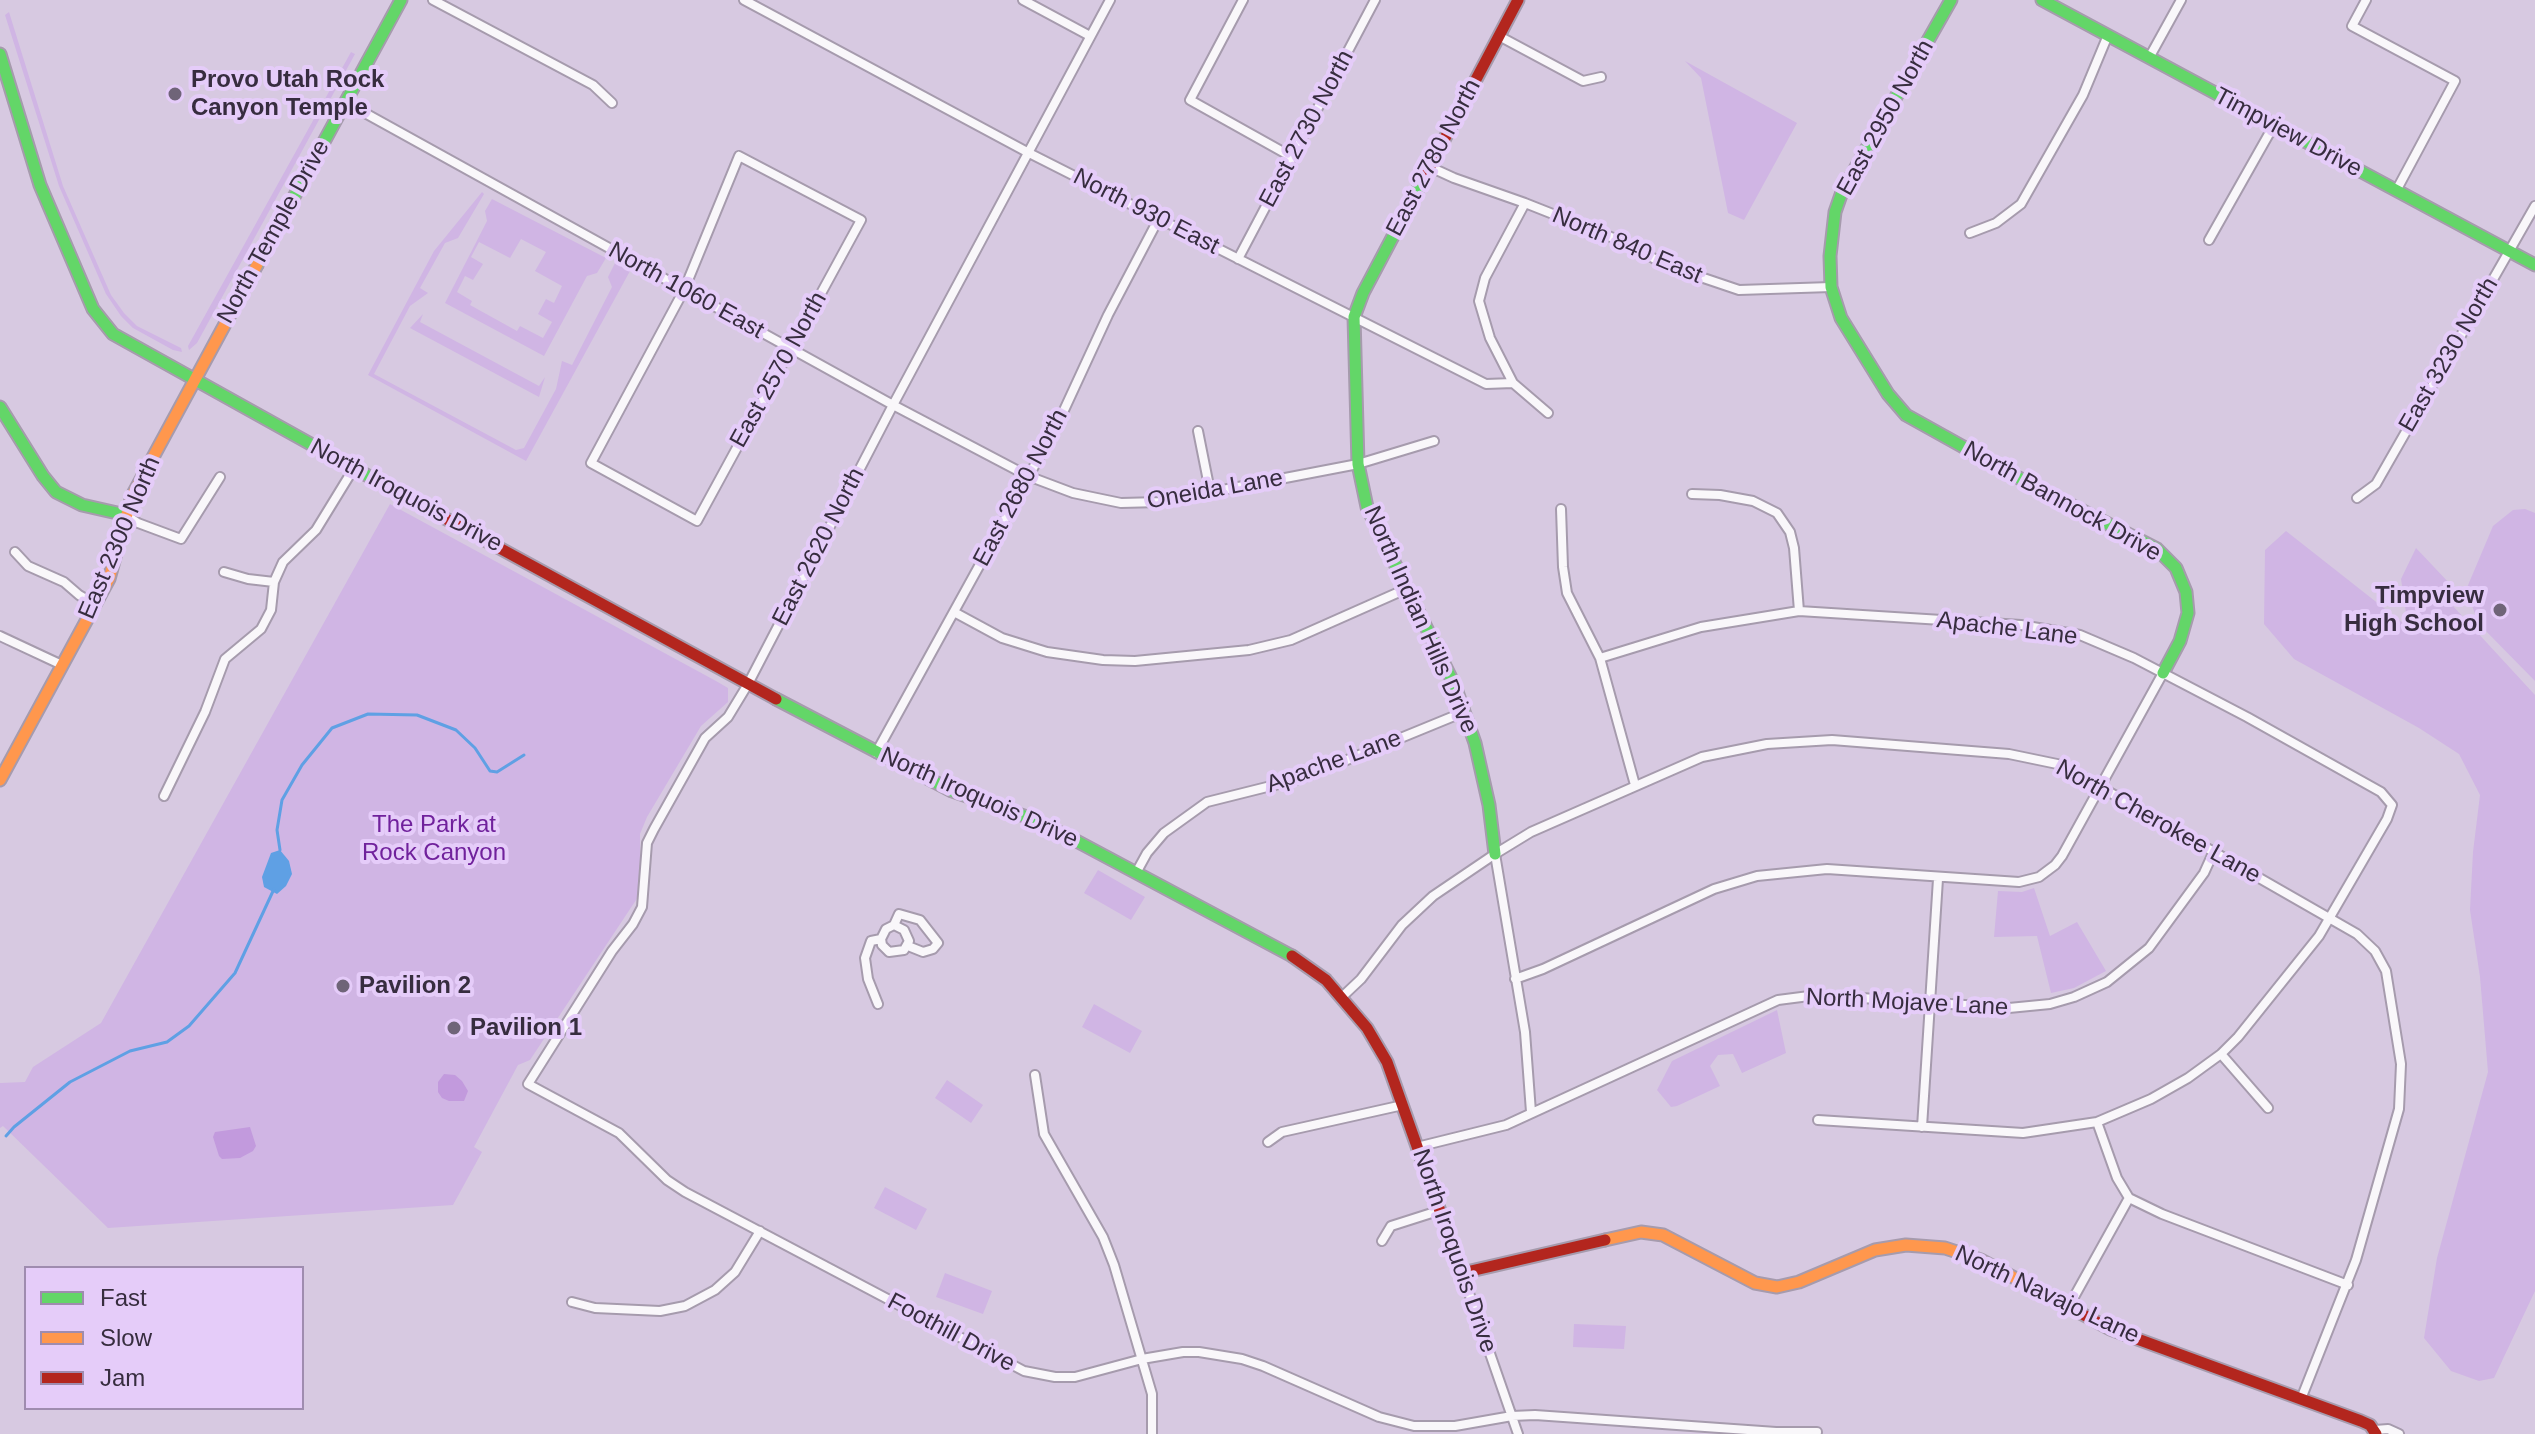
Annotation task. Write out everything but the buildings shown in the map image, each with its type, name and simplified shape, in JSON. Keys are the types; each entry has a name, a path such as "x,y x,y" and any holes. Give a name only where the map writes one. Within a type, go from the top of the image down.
{"street":[{"name":"North Temple Drive","path":"193,381 401,0"},
{"path":"433,0 593,85 612,103"},
{"name":"North 930 East","path":"744,0 1029,153 1486,384 1513,383"},
{"path":"1023,0 1090,36"},
{"name":"East 2620 North","path":"528,1084 612,951 633,924 642,907 647,843 654,829 705,738 728,717 748,684 1110,0"},
{"path":"1243,0 1190,100 1292,157"},
{"name":"East 2730 North","path":"1238,259 1375,0"},
{"name":"East 2780 North","path":"1354,317 1363,293 1518,0"},
{"name":"East 2950 North","path":"1831,287 1835,212 1842,192 1951,0"},
{"name":"Timpview Drive","path":"2042,0 2535,265"},
{"path":"2149,58 2181,0"},
{"path":"2366,0 2352,26 2455,81 2396,191"},
{"path":"1970,233 1996,223 2021,204 2083,95 2108,35"},
{"path":"1499,36 1583,81 1601,77"},
{"name":"North Iroquois Drive","path":"0,54 40,185 96,313 113,334 193,381 876,753 952,791 1055,830 1297,959 1326,980 1343,996 1367,1028 1387,1062 1518,1434"},
{"name":"North 1060 East","path":"345,102 893,405 1028,476"},
{"path":"2209,240 2274,125"},
{"name":"East 2570 North","path":"739,156 861,220 697,521 591,463 684,290 739,156"},
{"name":"North 840 East","path":"1430,167 1621,241 1668,266 1739,290 1831,287"},
{"path":"1525,203 1485,278 1479,301 1490,338 1513,383 1548,413"},
{"name":"East 3230 North","path":"2357,498 2376,484 2535,206"},
{"name":"East 2680 North","path":"876,753 1059,421 1108,315 1159,218"},
{"name":"North Bannock Drive","path":"1515,979 1543,969 1714,889 1757,876 1827,869 1938,879 2019,882 2039,877 2062,856 2180,641 2188,613 2186,592 2176,568 2157,549 1977,456 1906,415 1888,394 1841,318 1831,287"},
{"name":"North Indian Hills Drive","path":"1354,317 1358,464 1371,521 1455,686 1475,743 1489,805 1525,1032 1531,1112"},
{"name":"East 2300 North","path":"0,780 96,605 117,556 132,496 193,381"},
{"path":"0,407 56,492 82,505 126,515 138,523 181,539 220,477"},
{"path":"1198,431 1210,491"},
{"name":"Oneida Lane","path":"1028,476 1073,493 1121,503 1160,502 1358,464 1434,441"},
{"path":"164,796 205,712 225,659 261,629 271,610 274,582 283,562 316,530 354,468"},
{"path":"1692,494 1753,501 1777,513 1790,532 1794,548 1799,611"},
{"path":"1561,509 1560,537 1567,593 1600,658 1635,785"},
{"path":"15,552 28,566 64,582 96,605"},
{"path":"224,572 274,582"},
{"path":"954,612 1002,638 1047,652 1135,661 1249,650 1280,643 1323,628 1406,589"},
{"name":"Apache Lane","path":"1600,658 1701,627 1799,611 2021,625 2080,635 2163,673 2381,792 2392,805 2387,819 2330,917"},
{"path":"0,636 62,665"},
{"name":"Apache Lane","path":"1136,873 1147,853 1164,833 1207,802 1303,778 1464,712"},
{"name":"North Cherokee Lane","path":"1343,996 1361,979 1402,925 1433,896 1495,854 1531,832 1702,757 1780,742 1832,740 2037,759 2062,765 2330,917 2367,942 2386,971 2401,1064 2399,1109 2348,1285 2301,1399"},
{"name":"North Mojave Lane","path":"1417,1147 1506,1125 1778,1000 1817,995 1970,1007 2030,1007 2074,997 2107,982 2160,937 2204,873 2214,851"},
{"path":"1922,1127 1938,879"},
{"path":"899,914 920,920 938,943 933,949 923,952 908,946 898,952 889,952 882,945 881,939 886,929 894,925 899,914"},
{"path":"1818,1120 2023,1133 2097,1122 2151,1099 2221,1054 2319,936 2330,917"},
{"path":"894,925 904,930 908,936 908,946"},
{"path":"878,1004 868,979 865,958 871,941 881,939"},
{"path":"2221,1054 2268,1108"},
{"path":"1035,1075 1044,1134 1103,1237 1114,1265 1152,1394 1152,1434"},
{"name":"Foothill Drive","path":"528,1084 619,1133 667,1180 685,1192 1024,1371 1075,1377 1142,1359 1183,1352 1242,1359 1273,1369 1379,1417 1414,1426 1455,1426 1535,1415 1776,1432 1817,1432"},
{"path":"1268,1142 1282,1132 1403,1105"},
{"path":"2097,1122 2117,1178 2129,1198 2162,1214 2348,1285"},
{"path":"2069,1306 2129,1198"},
{"path":"1382,1241 1391,1226 1438,1211"},
{"path":"572,1302 595,1308 660,1311 685,1306 715,1290 735,1272 760,1231"},
{"name":"North Navajo Lane","path":"1462,1273 1641,1232 1676,1240 1755,1283 1777,1287 1799,1282 1875,1250 1906,1245 1945,1248 1981,1260 2110,1329 2361,1421 2375,1432 2388,1429 2399,1434"}],"green space":[{"path":"9,12 63,186 111,295 137,326 181,348 182,352 133,328 106,294 59,186 5,15"},
{"path":"351,52 355,54 197,343 189,350 188,346"},
{"path":"1685,61 1797,123 1744,220 1728,213 1701,78"},
{"path":"482,192 484,194 458,238 445,243 420,288 428,293 410,306 374,374 516,450 524,448 556,389 562,361 572,365 612,287 608,277 615,263 630,271 526,461 368,375 434,251"},
{"path":"492,199 606,258 597,273 587,276 544,356 445,303 487,221 485,211","holes":["521,239 546,252 535,271 562,286 554,303 546,299 538,314 552,322 543,338 520,326 517,331 470,305 472,301 457,292 465,276 473,280 483,264 471,257 479,242 510,258"]},
{"path":"423,314 420,322 539,386 545,377 539,397 410,328"},
{"name":"The Park at Rock Canyon","path":"390,504 728,688 728,702 701,726 647,817 640,834 640,889 636,900 530,1060 518,1065 474,1147 482,1152 453,1205 108,1228 3,1126 0,1128 0,1083 25,1082 33,1067 101,1023"},
{"name":"Timpview High School","path":"2525,509 2535,513 2535,681 2479,624 2466,590 2493,526 2513,510"},
{"path":"2286,531 2408,627 2401,579 2416,548 2451,585 2455,596 2452,605 2535,695 2535,1291 2494,1378 2479,1381 2451,1371 2424,1338 2437,1258 2488,1072 2480,977 2470,910 2480,795 2459,754 2419,728 2294,659 2264,624 2265,550"},
{"path":"1098,870 1145,897 1131,920 1084,893"},
{"path":"2034,888 2050,936 2077,922 2106,971 2074,988 2051,993 2037,936 1994,937 1998,891 2022,892"},
{"path":"1094,1004 1142,1031 1130,1053 1082,1027"},
{"path":"1777,1010 1786,1053 1742,1073 1733,1054 1718,1055 1710,1066 1720,1086 1677,1106 1671,1107 1657,1090 1672,1061"},
{"path":"947,1080 983,1105 971,1123 935,1098"},
{"path":"885,1187 927,1209 916,1230 874,1208"},
{"path":"945,1273 992,1291 983,1314 936,1297"},
{"path":"1574,1324 1626,1326 1624,1349 1573,1347"}],"shaded area":[{"path":"444,1074 455,1075 462,1081 468,1091 464,1101 442,1098 438,1092 438,1082"},
{"path":"250,1127 256,1146 253,1151 240,1158 222,1159 213,1137 215,1132"}],"water":[{"path":"280,850 289,861 292,874 277,894 264,887 262,877 271,853"}],"waterway":[{"path":"280,850 277,830 282,800 302,765 332,728 368,714 417,715 456,730 475,748 490,771 497,772 524,755"},
{"path":"6,1136 70,1082 130,1051 167,1042 189,1026 235,973 274,889"}],"traffic: fast":[{"path":"257,265 401,0"},
{"path":"1951,0 1842,192 1835,212 1830,256 1831,287 1841,318 1888,394 1906,415 2028,483 2157,549 2176,568 2186,592 2188,613 2180,641 2163,673"},
{"path":"2042,0 2535,265"},
{"path":"0,54 40,185 93,309 113,334 395,491"},
{"path":"1426,174 1363,293 1354,317 1358,464 1367,507 1455,686 1475,743 1489,805 1495,854"},
{"path":"0,407 56,492 82,505 126,515"},
{"path":"776,699 952,791 1027,817 1069,837 1292,956"}],"traffic: slow":[{"path":"0,780 109,579 132,496 257,265"},
{"path":"1605,1240 1641,1232 1663,1235 1755,1283 1777,1287 1799,1282 1875,1250 1906,1245 1945,1248 1981,1260 2041,1292"}],"traffic: jam":[{"path":"1426,174 1518,0"},
{"path":"395,491 776,699"},
{"path":"1292,956 1326,980 1367,1028 1387,1062 1462,1273 1605,1240"},
{"path":"2041,1292 2110,1329 2361,1421 2370,1425 2376,1434"}],"place":[{"name":"Provo Utah Rock Canyon Temple","path":"175,94"},
{"name":"Timpview High School","path":"2500,610"},
{"name":"Pavilion 2","path":"343,986"},
{"name":"Pavilion 1","path":"454,1028"}]}
